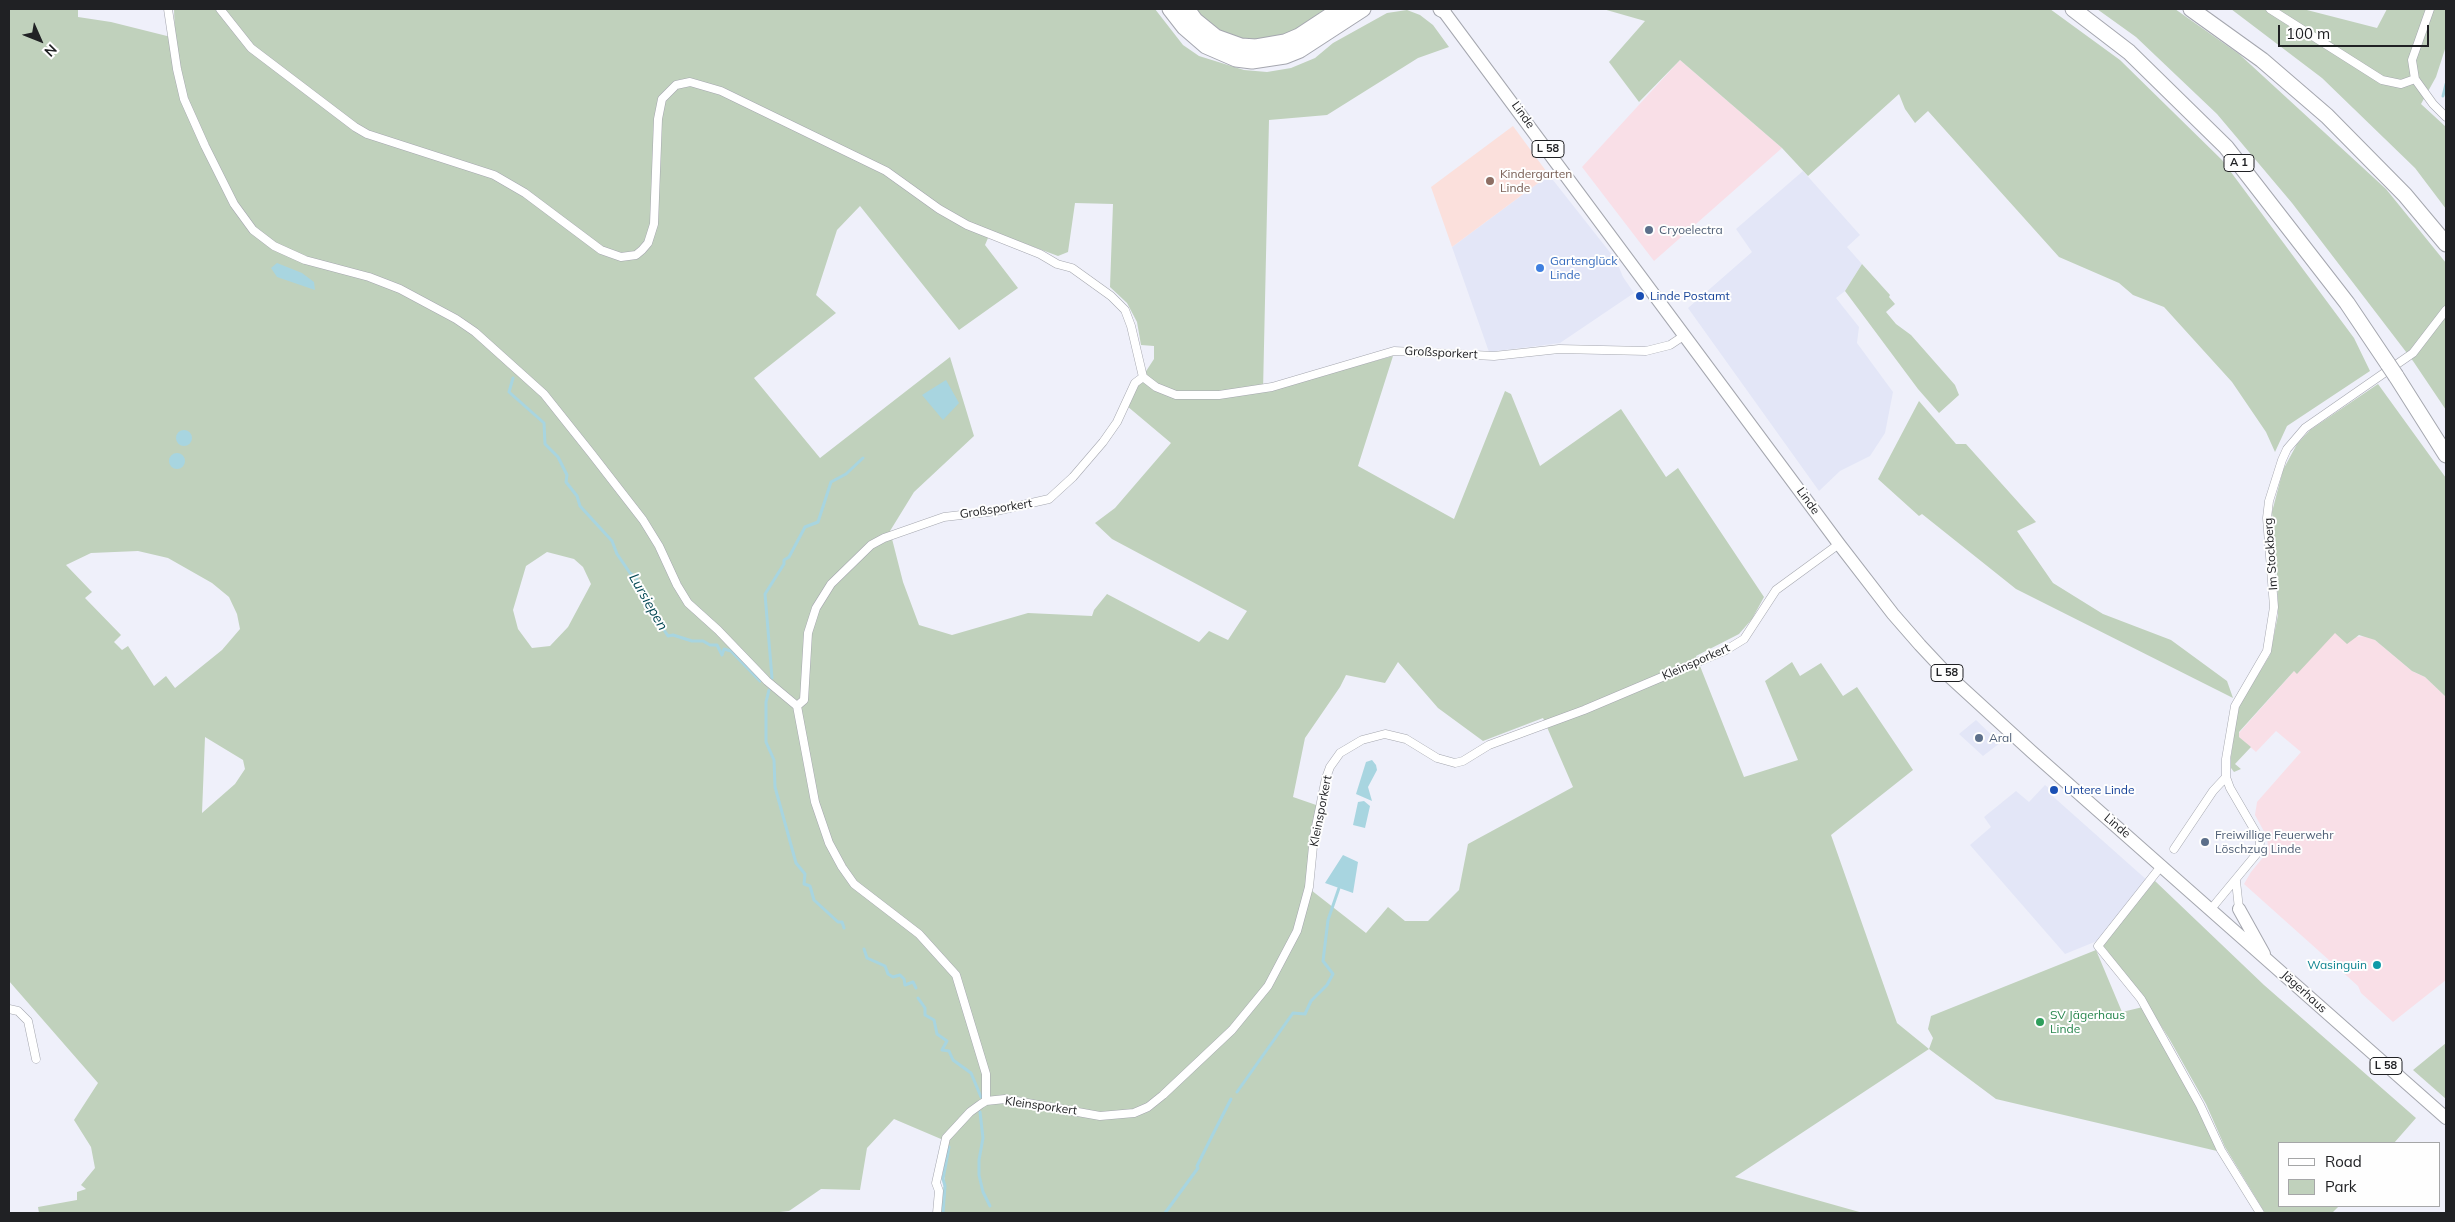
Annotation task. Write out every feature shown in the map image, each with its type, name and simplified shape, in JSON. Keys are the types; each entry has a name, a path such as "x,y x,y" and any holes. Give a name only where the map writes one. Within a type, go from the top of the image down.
{"highway":[{"path":"1170,9 1184,27 1206,46 1236,59 1252,61 1285,56 1300,50 1363,9"},
{"path":"1187,9 1195,20 1216,37 1241,46 1256,48 1285,42 1300,36 1340,9"},
{"name":"A 1","path":"2073,9 2129,52 2226,147 2341,296 2392,370 2446,455"},
{"path":"2191,9 2262,60 2327,116 2400,189 2446,244"}],"main road":[{"name":"Linde","path":"1442,9 1893,614 1950,676 2081,796 2162,865"},
{"name":"Jägerhaus","path":"2162,865 2446,1118"},
{"path":"2239,909 2257,938 2266,959"}],"street":[{"path":"168,9 177,70 184,100 234,204 253,230 274,246 305,260 369,277 400,289 456,319 474,332 544,394 643,520 659,546 677,585 688,603 718,630 767,682 797,706 815,802 829,842 842,867 854,884 919,934 956,974 986,1074 986,1101 970,1112 946,1138 936,1182 939,1191 937,1213"},
{"path":"220,9 251,48 355,127 367,134 494,175 525,193 587,241 612,255 621,257 636,255 648,243 656,214 659,110 668,92 676,86 690,82 721,91 879,168 938,209 967,225 1057,264 1072,268 1111,296 1125,310 1131,326 1143,377"},
{"path":"2270,9 2382,80 2401,84 2415,79"},
{"path":"2430,9 2412,60 2415,79 2433,104 2446,117"},
{"name":"Im Stockberg","path":"2211,909 2259,851 2260,842 2230,788 2226,776 2226,760 2235,706 2267,651 2274,607 2267,518 2274,482 2287,449 2305,428 2413,353 2446,310"},
{"name":"Großsporkert","path":"797,706 804,700 810,622 824,594 871,545 944,517 968,513 984,513 1049,499 1074,477 1104,442 1117,422 1135,383 1143,377 1156,387 1176,395 1219,395 1272,387 1394,351 1494,356 1559,349 1646,351 1670,345 1686,335"},
{"name":"Kleinsporkert","path":"986,1101 1005,1100 1100,1116 1134,1113 1148,1107 1212,1051 1268,986 1297,931 1309,887 1314,836 1326,778 1330,767 1340,753 1350,746 1374,736 1395,735 1406,739 1437,758 1455,763 1463,760 1489,745 1584,710 1726,650 1744,638 1754,626 1766,603 1776,590 1839,544"},
{"path":"2174,850 2213,791 2226,776"},
{"path":"2162,865 2098,946 2141,999 2200,1105 2221,1150 2260,1213"},
{"path":"2236,881 2239,909"},
{"path":"9,1009 18,1011 28,1021 36,1059"}],"shaded area":[{"path":"1680,60 1782,148 1654,261 1582,167"},
{"name":"Kindergarten Linde","path":"1513,126 1549,175 1452,247 1431,187"},
{"path":"1803,171 1860,235 1847,247 1862,264 1845,291 1836,298 1859,327 1857,343 1893,392 1885,433 1870,456 1840,471 1819,491 1688,308 1752,252 1736,229"},
{"name":"Gartenglück Linde","path":"1549,175 1616,260 1623,277 1634,293 1560,343 1489,352 1452,247"},
{"path":"2335,632 2354,637 2366,636 2375,640 2412,671 2425,677 2446,697 2446,980 2393,1022 2361,993 2358,986 2244,884 2268,848 2267,837 2255,815 2257,802 2301,752 2276,731 2256,752 2239,737 2239,733 2294,671 2297,673"},
{"name":"Aral","path":"1976,720 2000,743 1983,756 1959,734"},
{"path":"2045,785 2051,790 2048,792 2148,881 2097,941 2065,954 1970,845 1991,827 1984,817 2016,791 2029,802"}],"green space":[{"path":"9,9 78,9 78,17 111,22 175,38 174,9 1155,9 1183,45 1199,56 1244,70 1267,72 1291,68 1315,58 1333,43 1387,13 1407,10 1420,15 1433,25 1449,47 1418,58 1327,115 1269,120 1263,391 1393,356 1358,466 1454,519 1505,391 1511,394 1540,466 1621,409 1666,477 1678,468 1764,597 1752,619 1739,634 1696,656 1744,777 1798,760 1765,681 1792,662 1800,676 1821,663 1843,696 1857,687 1913,770 1831,835 1897,1023 1929,1049 1735,1177 1863,1213 941,1213 948,1142 894,1119 867,1148 860,1190 821,1189 789,1211 771,1213 39,1213 38,1207 77,1200 77,1192 86,1189 81,1185 95,1168 91,1147 74,1120 98,1083 9,981","holes":["1075,203 1113,204 1110,287 1127,303 1137,322 1141,345 1154,346 1154,359 1133,391 1127,406 1171,443 1115,508 1095,523 1112,539 1247,611 1228,640 1209,631 1199,642 1107,594 1094,610 1092,616 1028,613 952,635 919,625 903,582 890,531 914,492 974,436 950,357 820,458 754,378 836,313 816,295 837,230 860,206 959,330 1018,288 985,245 991,231 1058,256 1068,252","138,551 168,558 212,583 229,597 237,614 240,629 222,650 175,688 166,676 154,686 128,646 122,650 114,642 121,635 85,598 92,592 66,565 91,553","547,552 574,559 583,567 591,584 568,627 550,646 532,648 518,629 513,610 526,566","1398,662 1438,708 1483,741 1543,718 1573,787 1468,844 1459,890 1428,921 1405,921 1388,907 1366,933 1311,890 1315,836 1322,807 1293,797 1305,738 1340,687 1346,675 1385,683","205,737 243,760 245,769 235,784 202,813"]},
{"path":"1193,9 1331,9 1280,38 1247,42 1222,35"},
{"path":"1603,9 2050,9 2120,60 2222,160 2354,338 2370,371 2287,426 2275,452 2266,432 2232,382 2164,307 2133,295 2119,283 2059,257 1928,111 1915,123 1905,109 1899,94 1808,176 1782,148 1680,60 1639,102 1609,62 1645,21"},
{"path":"2097,9 2175,9 2239,54 2386,189 2446,263 2446,410 2413,361 2292,203 2217,114 2136,37"},
{"path":"2231,9 2303,9 2377,28 2387,9 2446,9 2446,46 2436,77 2421,104 2446,127 2446,209 2415,168 2322,78"},
{"path":"1862,264 1890,295 1889,297 1895,304 1886,312 1896,324 1911,335 1955,385 1959,395 1939,413 1918,389 1845,291"},
{"path":"2378,384 2446,478 2446,697 2425,677 2412,671 2375,640 2359,635 2347,644 2335,633 2297,674 2294,671 2239,732 2239,737 2251,747 2235,764 2241,769 2234,772 2231,768 2231,756 2237,714 2240,704 2270,655 2278,615 2272,512 2283,470 2297,444 2310,430"},
{"path":"1919,401 1956,444 1966,444 2036,522 2017,531 2053,583 2103,614 2171,640 2227,681 2233,698 2016,589 1922,514 1919,516 1878,479"},
{"path":"2155,881 2264,985 2416,1118 2395,1142 2278,1142 2278,1207 2338,1207 2332,1213 2265,1213 2225,1147 2206,1104 2170,1040 2142,996 2102,944"},
{"name":"SV Jägerhaus Linde","path":"2096,950 2122,1012 2143,1007 2197,1106 2217,1151 1996,1099 1929,1049 1933,1038 1928,1029 1931,1016"},
{"path":"2446,1043 2446,1099 2413,1070"}],"water":[{"path":"277,263 302,273 314,282 315,290 277,277 271,268"},
{"path":"946,380 959,403 943,420 922,395"},
{"path":"181,430 187,430 192,435 190,444 181,446 176,441 176,435"},
{"path":"177,453 183,455 185,461 183,467 177,469 171,467 169,461 171,455"},
{"path":"1372,760 1377,770 1368,787 1372,801 1356,794 1366,762"},
{"path":"1364,801 1370,806 1365,828 1353,825 1358,802"},
{"path":"1343,855 1358,862 1353,893 1325,883"}],"waterway":[{"path":"2443,96 2446,84"},
{"name":"Lursiepen","path":"513,378 509,392 544,423 545,444 558,457 567,475 566,482 577,496 580,506 612,541 617,554 630,573 637,578 636,584 668,636 673,635 692,641 703,641 710,645 717,645 722,655 724,649 731,651 760,681"},
{"path":"772,678 765,594 784,564 784,560 789,557 805,527 818,522 831,482 846,474 863,458"},
{"name":"Lursiepen","path":"769,690 766,702 766,742 774,760 775,787 796,863 805,874 804,884 810,886 814,900 838,922 842,922 844,928"},
{"path":"1237,1092 1293,1013 1305,1014 1311,1001 1327,985 1333,974 1323,961 1328,920 1339,888"},
{"name":"Lursiepen","path":"864,949 867,958 885,966 888,974 893,977 900,975 904,979 905,985 913,982 916,988"},
{"name":"Lursiepen","path":"918,998 925,1008 925,1015 934,1020 937,1034 947,1041 942,1050 949,1051 953,1060 971,1073 981,1097"},
{"path":"1165,1213 1198,1168 1197,1166 1231,1099"},
{"name":"Lursiepen","path":"980,1112 983,1138 979,1160 979,1175 983,1192 990,1206"},
{"path":"943,1213 945,1186 943,1179 949,1147"}],"place":[{"name":"Kindergarten Linde","path":"1490,181"},
{"name":"Cryoelectra","path":"1649,230"},
{"name":"Gartenglück Linde","path":"1540,268"},
{"name":"Linde Postamt","path":"1640,296"},
{"name":"Aral","path":"1979,738"},
{"name":"Untere Linde","path":"2054,790"},
{"name":"Freiwillige Feuerwehr Löschzug Linde","path":"2205,842"},
{"name":"Wasinguin","path":"2377,965"},
{"name":"SV Jägerhaus Linde","path":"2040,1022"}]}
